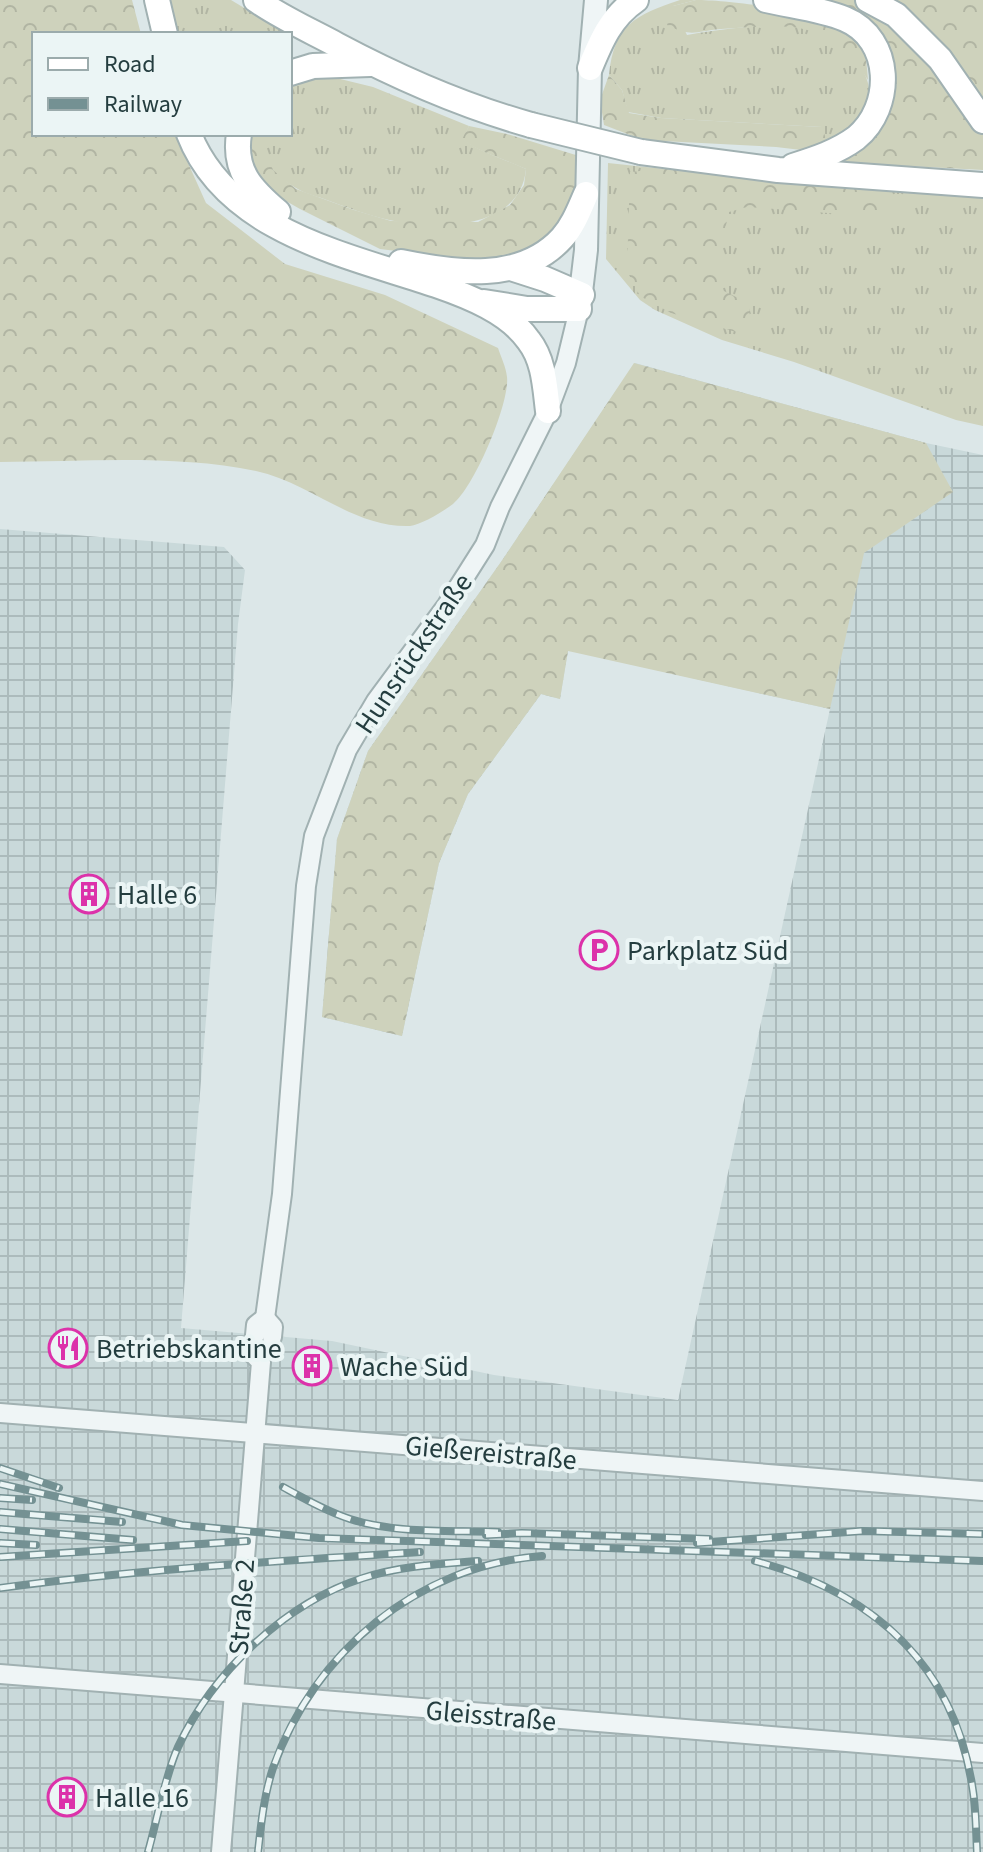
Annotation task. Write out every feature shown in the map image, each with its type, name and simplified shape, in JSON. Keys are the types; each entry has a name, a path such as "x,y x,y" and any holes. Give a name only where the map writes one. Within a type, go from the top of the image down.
{"main road":[{"path":"157,0 165,32"},
{"path":"256,0 277,15 370,64 487,113 531,125 641,152 778,170 983,185"},
{"path":"590,68 603,36 621,10 636,0"},
{"path":"766,0 847,19 874,42 884,72 881,105 857,137 823,157 778,170"},
{"path":"868,0 896,15 940,59 983,121"},
{"path":"292,72 313,66 370,64"},
{"path":"190,136 195,149 230,194 271,223 310,243 481,302 527,309 580,302"},
{"path":"239,136 236,152 248,184 277,211 314,231 403,263 478,272 511,268 545,254 562,238 572,225 586,194"},
{"path":"511,268 545,279 580,302"},
{"path":"481,302 524,334 531,343 542,371 548,411"}],"street":[{"name":"Hunsrückstraße","path":"263,1349 273,1327 265,1318 282,1194 306,886 314,836 347,750 376,701 447,605 485,545 500,507 548,411 566,363 580,302 586,250 590,68 596,0"},
{"name":"Straße 2","path":"221,1852 263,1349"},
{"name":"Gießereistraße","path":"0,1413 983,1491"},
{"name":"Gleisstraße","path":"0,1674 983,1753"}],"shaded area":[{"path":"635,363 926,443 983,455 983,1852 0,1852 0,529 224,547 245,570 238,624 181,1328 332,1341 494,1375 678,1400 830,709 568,650 560,699 541,694 468,794 439,863 402,1036 322,1017 337,839 368,751"}],"green space":[{"path":"0,0 132,0 140,32 32,32 32,136 176,136 206,203 285,264 385,295 498,348 507,377 497,424 471,481 453,504 410,526 369,520 275,477 225,466 128,460 0,462"},
{"path":"166,0 231,0 285,32 173,32"},
{"path":"680,0 696,0 673,6 687,35 745,27 790,26 817,31 831,38 844,47 864,72 870,100 865,114 850,130 818,152 822,127 661,118 628,112 622,90 609,75 616,44 622,33 639,17"},
{"path":"696,0 782,9 846,29 858,38 863,47 868,80 838,45 805,29 766,26 689,33 667,25 673,6"},
{"path":"811,0 983,0 983,170 832,162 873,138 891,98 890,64"},
{"path":"609,75 622,90 629,113 661,118 822,127 827,142 818,152 643,140 604,125 600,100"},
{"path":"328,76 373,87 469,126 463,139 526,169 520,189 509,205 492,215 473,222 429,225 381,218 296,188 274,171 262,146 253,136 292,136 292,83"},
{"path":"469,126 579,156 579,192 562,220 530,248 507,259 469,260 380,249 265,189 246,156 250,136 253,136 262,141 273,170 296,189 391,221 478,222 510,205 524,185 526,169 462,139"},
{"path":"608,163 866,189 909,187 983,197 983,426 956,420 794,362 722,340 655,310 640,300 606,259"},
{"path":"670,168 866,189 893,201 881,217 747,207 729,212 724,234 720,289 750,304 749,323 736,332 671,313 640,296 627,271 630,172"},
{"path":"634,363 926,443 953,492 864,553 830,709 568,651 560,699 541,694 468,794 439,863 402,1036 322,1017 337,839 368,751 503,559"}],"railway":[{"path":"0,1468 59,1488"},
{"path":"0,1484 182,1525 319,1538 983,1561"},
{"path":"283,1487 332,1512 368,1524 424,1530 498,1532"},
{"path":"0,1498 32,1500"},
{"path":"0,1512 122,1522"},
{"path":"0,1529 133,1540"},
{"path":"697,1543 862,1531 983,1534"},
{"path":"486,1535 522,1533 709,1539"},
{"path":"0,1557 247,1541"},
{"path":"0,1543 36,1545"},
{"path":"0,1588 262,1562 420,1552"},
{"path":"258,1852 265,1799 273,1768 291,1726 315,1687 343,1652 376,1622 413,1596 453,1577 497,1563 542,1556"},
{"path":"148,1852 178,1747 211,1692 254,1644 306,1604 363,1578 405,1568 478,1561"},
{"path":"755,1561 798,1575 837,1593 872,1615 902,1641 927,1671 948,1706 963,1746 974,1799 977,1852"}],"place":[{"name":"Halle 6","path":"89,894"},
{"name":"Parkplatz Süd","path":"599,950"},
{"name":"Betriebskantine","path":"68,1348"},
{"name":"Wache Süd","path":"312,1366"},
{"name":"Halle 16","path":"67,1797"}]}
